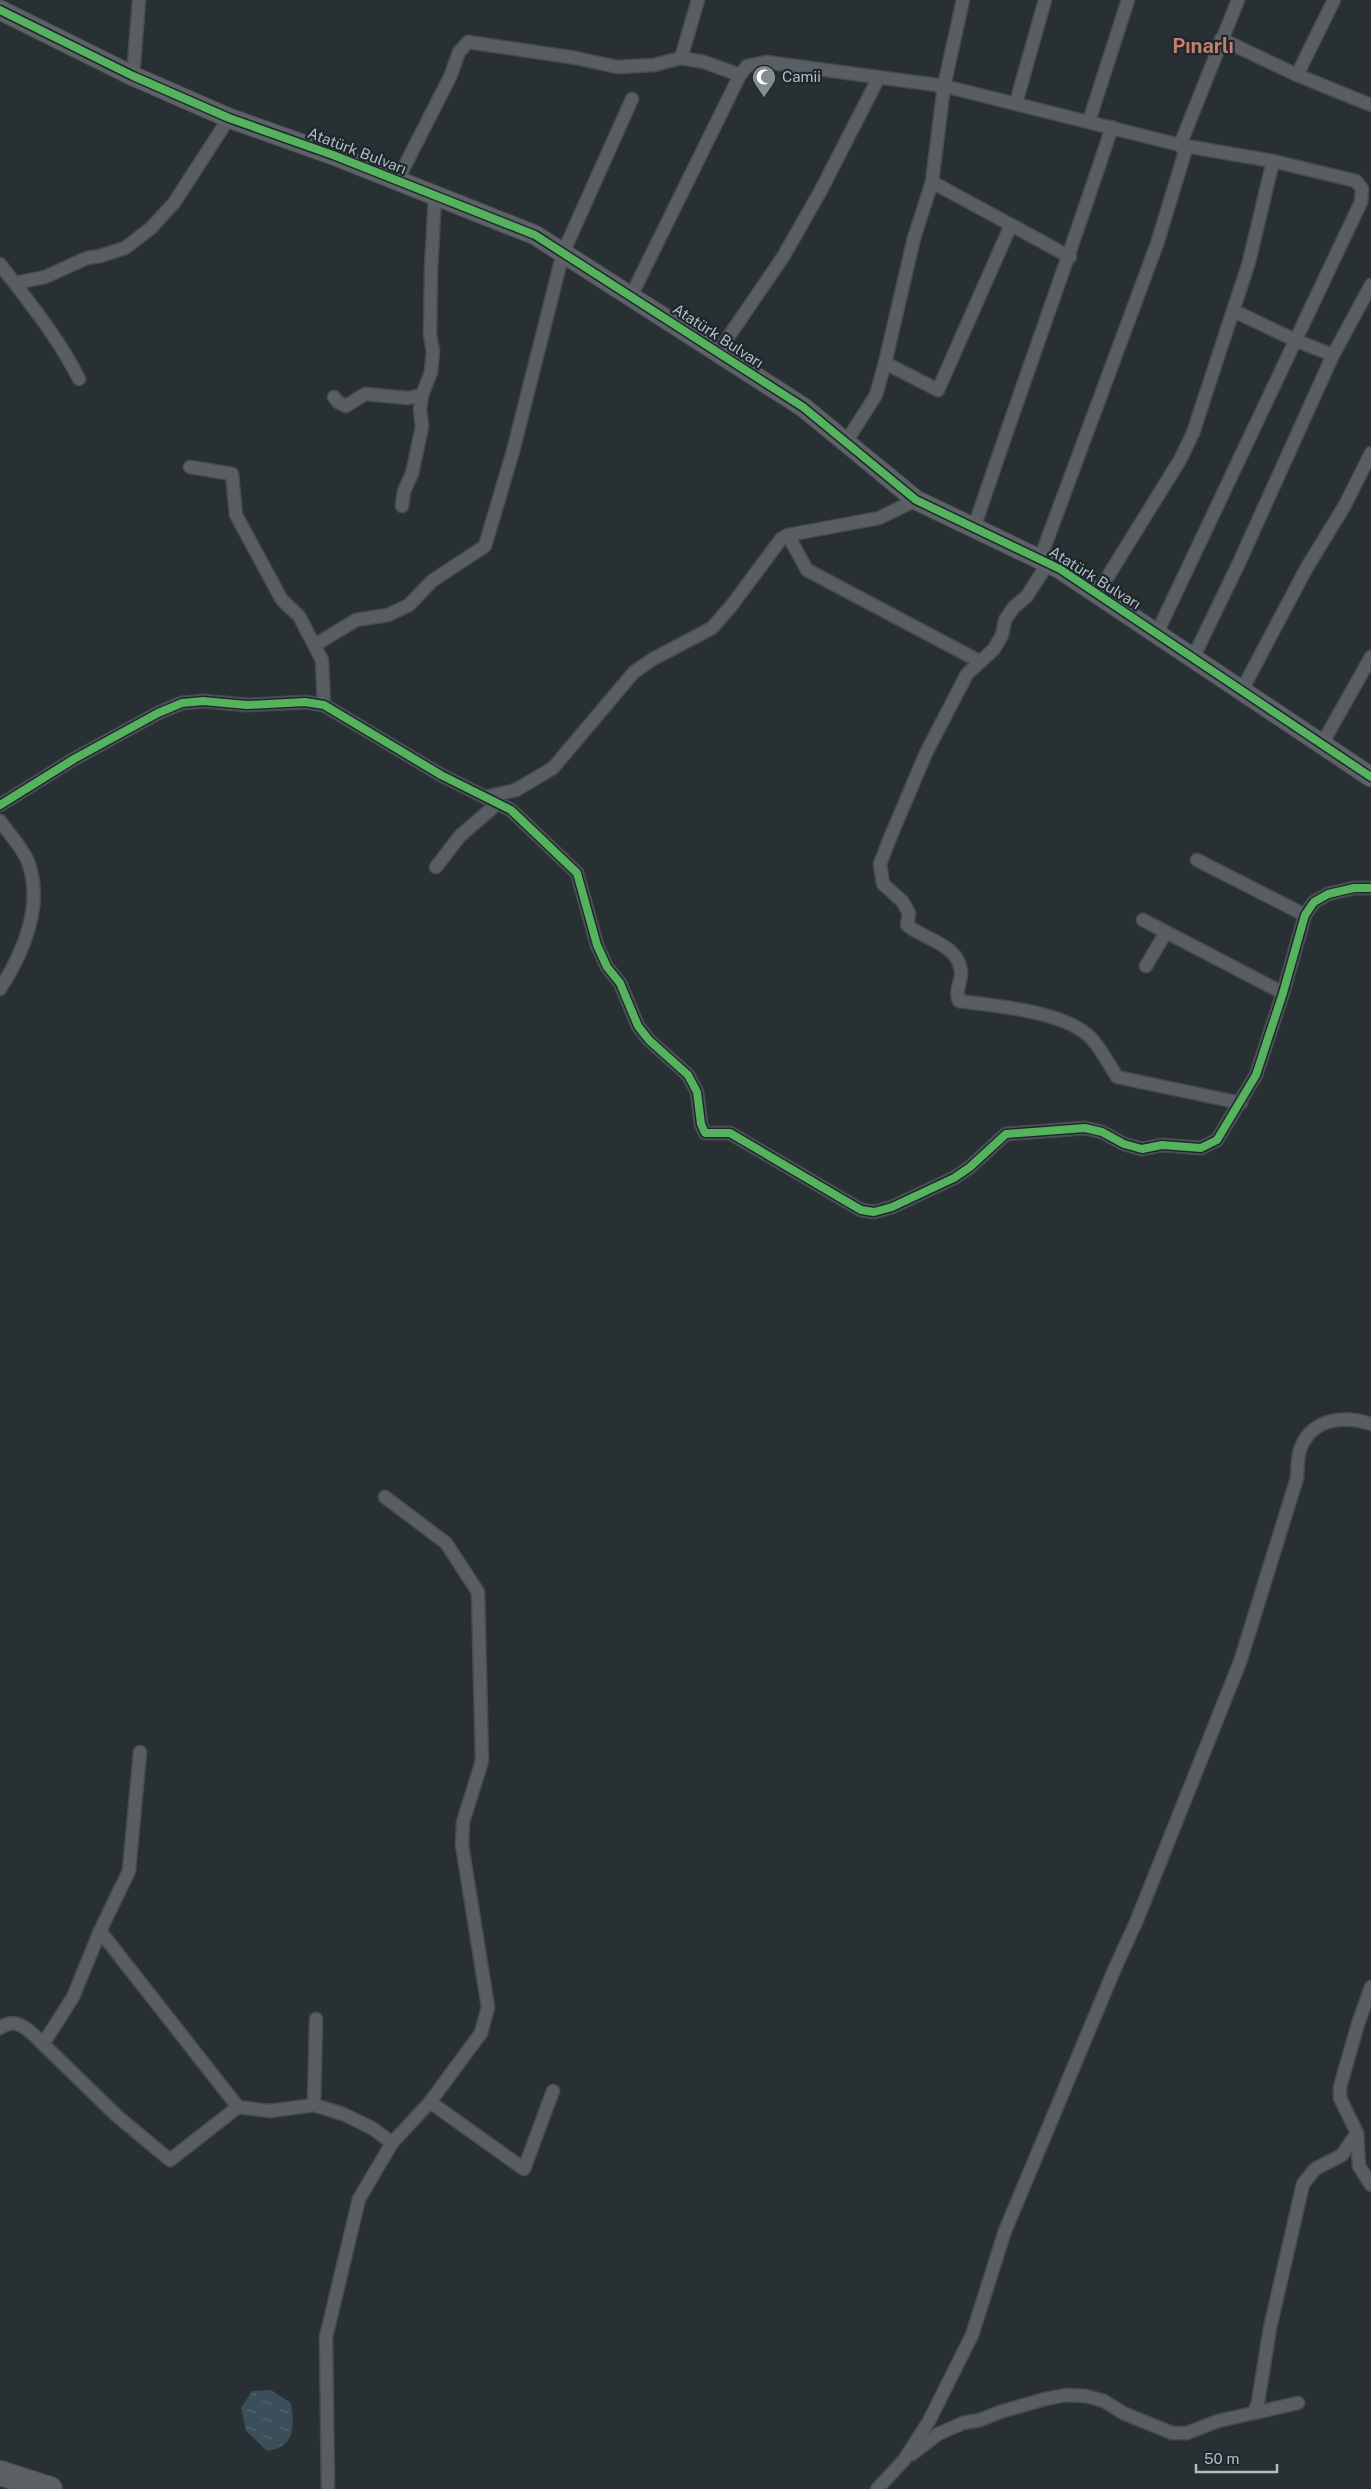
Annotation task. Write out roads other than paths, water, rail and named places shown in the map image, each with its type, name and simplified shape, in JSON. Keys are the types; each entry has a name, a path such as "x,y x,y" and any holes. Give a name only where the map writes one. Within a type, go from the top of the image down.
{"highway":[{"path":"0,2473 50,2489"}],"street":[{"path":"133,76 139,0"},
{"path":"681,58 697,0"},
{"path":"846,442 876,395 885,364 914,238 932,182 944,86 963,0"},
{"path":"1016,103 1044,0"},
{"path":"1089,121 1128,0"},
{"path":"1180,145 1238,0"},
{"path":"1297,75 1334,0"},
{"name":"Atatürk Bulvarı","path":"0,10 133,76 229,118 535,235 804,407 916,500 1044,561 1097,594 1371,777"},
{"path":"1221,39 1297,75 1371,105"},
{"path":"397,181 464,44 477,42 576,58 617,67 654,65 681,58 704,62 740,75"},
{"path":"631,296 740,75 747,66 766,62 878,79 944,86 1180,145 1273,161 1356,181 1362,189 1361,202 1157,634"},
{"path":"718,352 783,257 820,192 878,79"},
{"path":"315,645 356,620 388,616 409,605 432,581 485,546 513,451 563,253 632,99"},
{"path":"15,283 45,277 87,258 125,248 151,228 174,203 229,118"},
{"path":"974,528 1025,375 1070,257 1112,127"},
{"path":"1180,145 1185,152 1157,244 1044,561 1027,596 1009,614 1002,635 994,648 968,674 926,753 880,864 884,884 902,901 909,912 907,925 950,950 959,959 961,974 956,994 959,1001 1046,1014 1069,1024 1091,1037 1117,1076 1241,1103"},
{"path":"1097,594 1185,451 1193,433 1249,262 1273,161"},
{"path":"932,182 1070,257"},
{"path":"402,506 404,491 412,474 422,427 420,409 422,395 431,372 433,351 430,335 431,270 435,196"},
{"path":"885,364 938,390 1011,225"},
{"path":"0,264 66,354 79,379"},
{"path":"1193,658 1238,565 1333,355 1371,285"},
{"path":"1234,311 1296,341 1333,355"},
{"path":"334,397 338,402 346,406 365,394 408,398 422,395"},
{"path":"1242,690 1306,568 1345,506 1371,453"},
{"path":"190,467 232,474 236,515 282,600 299,616 322,660 324,705"},
{"path":"485,797 516,790 552,768 634,672 653,659 712,628 732,605 781,539 788,535 879,518 916,500"},
{"path":"788,535 807,570 979,661"},
{"path":"1322,744 1371,657"},
{"path":"0,805 82,755 158,713 182,703 203,701 247,705 305,702 324,705 441,774 511,810 577,873 597,945 608,967 620,983 638,1026 650,1040 688,1074 697,1092 701,1124 705,1133 730,1133 861,1210 874,1212 892,1207 954,1178 970,1167 1006,1134 1085,1128 1142,1149 1162,1145 1201,1148 1217,1140 1241,1103 1256,1075 1283,993 1305,915 1314,902 1328,894 1354,888 1371,888"},
{"path":"436,868 460,836 498,803"},
{"path":"0,821 27,860 35,890 28,930 10,973 0,989"},
{"path":"1197,860 1305,915"},
{"path":"1143,920 1283,993"},
{"path":"1146,966 1166,932"},
{"path":"904,2460 929,2421 972,2335 1005,2230 1115,1968 1138,1920 1240,1662 1297,1478 1300,1448 1314,1428 1325,1423 1342,1418 1356,1419 1371,1424"},
{"path":"328,2489 326,2337 359,2199 392,2143 430,2102 481,2033 488,2007 462,1845 462,1822 482,1760 478,1592 446,1544 385,1497"},
{"path":"42,2044 73,1997 100,1931 130,1871 140,1752"},
{"path":"100,1931 238,2107 270,2111 314,2105 343,2114 372,2128 392,2143"},
{"path":"1371,1987 1354,2033 1340,2087 1340,2098 1357,2133 1359,2166 1371,2185"},
{"path":"314,2105 316,2019"},
{"path":"0,2028 9,2023 20,2024 117,2116 170,2160 238,2107"},
{"path":"430,2102 524,2169 553,2091"},
{"path":"1254,2413 1258,2402 1270,2328 1292,2223 1303,2184 1315,2170 1342,2155 1357,2133"},
{"path":"877,2489 904,2460 938,2434 963,2423 980,2420 1045,2399 1066,2395 1086,2396 1104,2401 1123,2413 1172,2433 1187,2433 1218,2421 1298,2403"}],"water":[{"path":"271,2390 291,2403 293,2420 288,2440 276,2449 267,2451 246,2431 241,2408 252,2391"}],"place":[{"name":"Camii","path":"764,98"}],"district":[{"name":"Pınarlı","path":"1203,46"}]}
